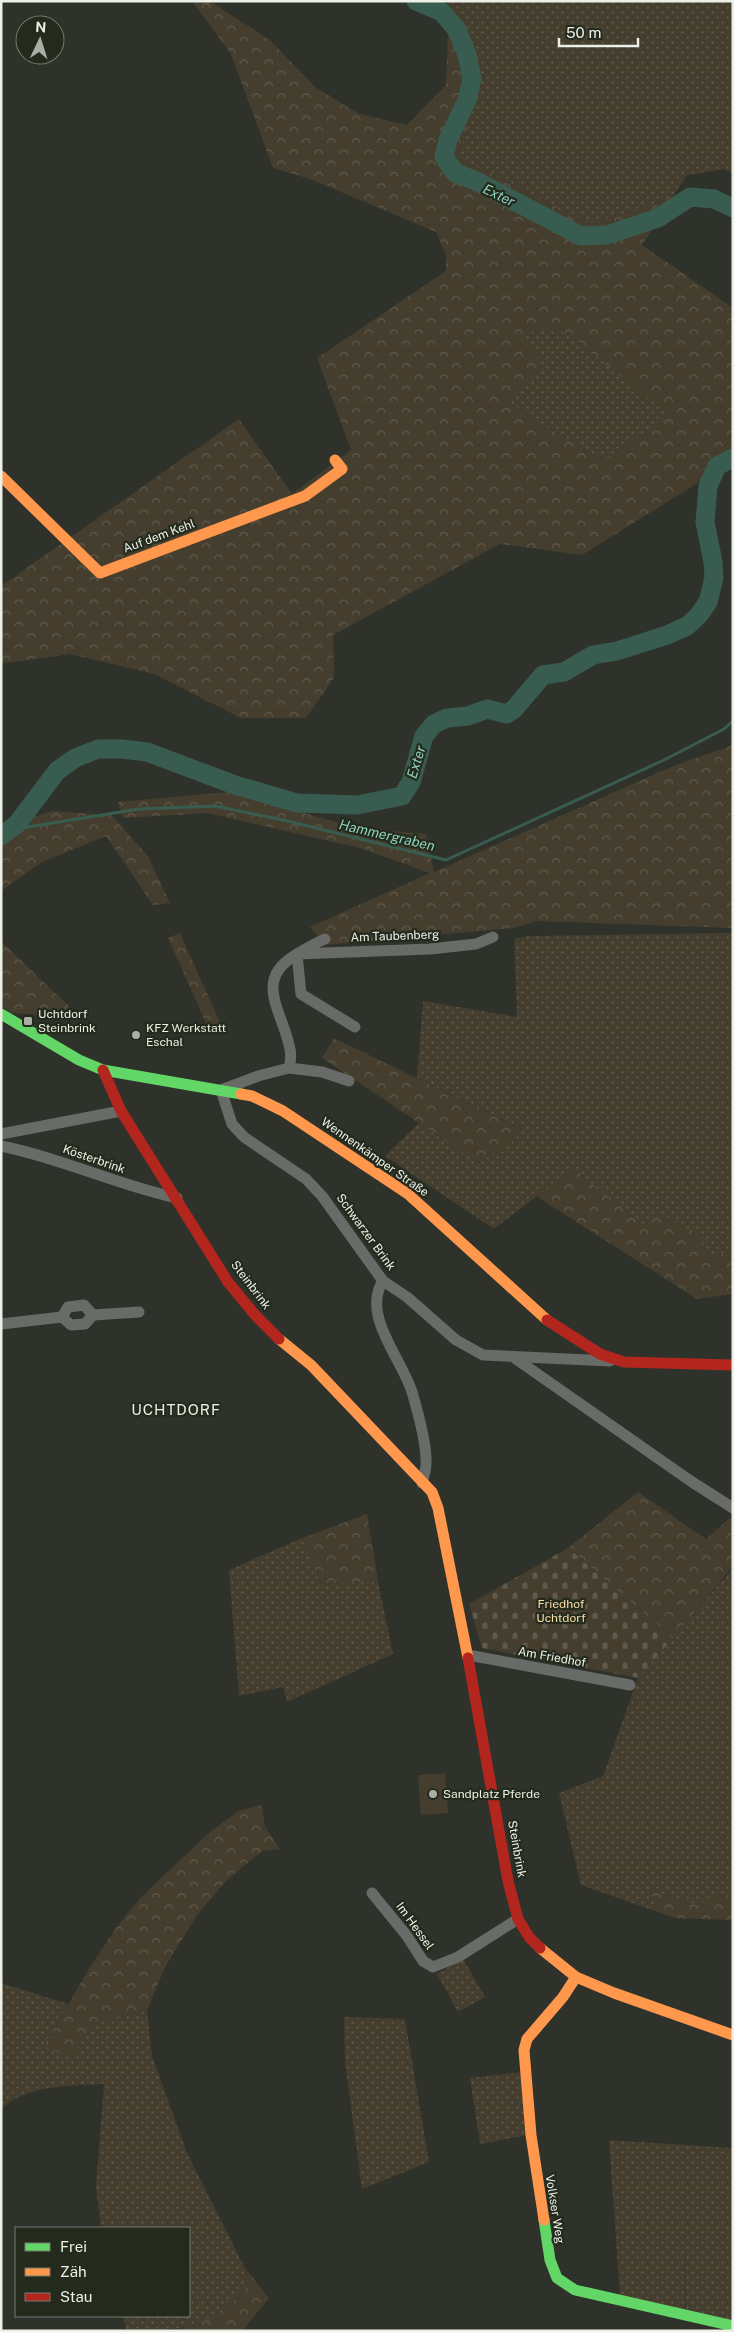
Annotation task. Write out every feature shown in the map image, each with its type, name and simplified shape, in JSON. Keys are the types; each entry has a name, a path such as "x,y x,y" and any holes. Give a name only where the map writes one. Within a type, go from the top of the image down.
{"street":[{"name":"Auf dem Kehl","path":"1,476 100,573 305,496 342,469 335,460"},
{"name":"Am Taubenberg","path":"296,954 430,949 476,944 493,937"},
{"path":"288,1068 291,1048 274,997 273,978 279,966 305,947 325,939"},
{"path":"296,954 301,994 355,1027"},
{"name":"Wennenkämper Straße","path":"1,1014 78,1060 103,1070 252,1096 269,1103 320,1134 408,1194 541,1316 600,1354 624,1362 733,1365"},
{"path":"221,1090 258,1076 288,1068 316,1070 349,1081"},
{"name":"Steinbrink","path":"103,1070 121,1111 228,1282 272,1333 311,1365 432,1492 438,1508 468,1656 492,1781 501,1840 518,1920 529,1937 542,1952 576,1976 614,1993 733,2035"},
{"name":"Schwarzer Brink","path":"221,1090 232,1124 244,1137 306,1179 322,1196 383,1281 407,1297 456,1340 483,1355 624,1362"},
{"path":"1,1134 121,1111"},
{"name":"Kösterbrink","path":"1,1146 62,1162 143,1190 177,1198"},
{"path":"383,1281 379,1288 377,1308 382,1327 413,1398 426,1460 422,1483"},
{"path":"62,1317 68,1307 84,1305 93,1315"},
{"path":"1,1324 62,1317 71,1325 86,1324 93,1315 139,1312"},
{"name":"Schwarzer Brink","path":"515,1358 692,1482 733,1508"},
{"name":"Am Friedhof","path":"468,1656 630,1685"},
{"name":"Im Hessel","path":"372,1893 408,1936 424,1961 433,1967 458,1957 518,1920"},
{"name":"Volkser Weg","path":"576,1976 563,1997 527,2039 524,2050 537,2181 554,2274 561,2283 575,2290 733,2326"}],"green space":[{"path":"192,1 210,1 271,41 315,87 359,114 407,125 446,85 449,5 480,85 458,158 590,223 671,199 642,245 733,308 733,461 582,555 500,544 333,635 334,678 306,718 241,718 154,674 70,654 1,664 1,586 239,419 292,494 351,450 317,358 446,271 446,255 436,232 310,179 273,168 231,54","holes":["544,327 569,334 669,415 604,460 534,420 507,400 538,371 541,361 522,337"]},
{"path":"447,1 733,1 733,174 725,169 687,175 671,199 590,223 458,158 480,85"},
{"path":"544,327 569,334 670,415 604,460 534,420 507,400 538,371 541,361 521,337"},
{"path":"733,745 733,928 537,921 514,928 325,945 310,927 430,873 360,848 207,813 123,818 118,802 228,792 358,828 426,834 434,872 673,766"},
{"path":"51,811 111,815 148,856 170,903 153,905 106,836 42,862 1,891 1,828"},
{"path":"180,933 223,1029 211,1034 168,938"},
{"path":"733,933 733,1249 711,1258 697,1233 642,1224 573,1168 494,1229 385,1156 419,1123 479,1163 522,1129 417,1078 423,1001 517,1017 514,939 529,936"},
{"path":"1,941 80,1017 12,1013 1,1006"},
{"path":"334,1038 523,1130 479,1163 322,1058"},
{"path":"573,1168 642,1224 662,1215 697,1233 711,1258 733,1249 733,1294 697,1299 536,1196"},
{"path":"638,1492 706,1539 730,1518 733,1519 733,1566 673,1638 568,1548"},
{"path":"367,1514 378,1581 321,1584 302,1538"},
{"path":"302,1538 321,1584 378,1581 393,1654 287,1702 283,1687 239,1696 229,1570"},
{"name":"Friedhof Uchtdorf","path":"568,1548 673,1638 638,1678 482,1648 469,1604"},
{"path":"733,1568 733,1896 716,1894 697,1905 650,1890 658,1912 581,1885 559,1793 603,1776 638,1678"},
{"name":"Sandplatz Pferde","path":"445,1773 448,1813 421,1815 418,1775"},
{"path":"262,1805 265,1827 280,1849 262,1851 226,1881 197,1915 165,1967 147,2011 95,2023 70,2058 44,2046 90,1967 116,1928 141,1897 209,1833 238,1811"},
{"path":"650,1890 697,1905 716,1893 733,1896 733,1920 675,1918 658,1912"},
{"path":"463,1959 485,1997 458,2012 437,1974"},
{"path":"1,1983 68,2004 44,2046 95,2023 147,2011 152,2056 187,2153 245,2268 247,2287 219,2312 193,2325 163,2330 127,2331 122,2317 190,2317 190,2227 101,2227 96,2187 104,2084 64,2086 36,2091 23,2095 1,2110"},
{"path":"344,2017 405,2019 429,2162 362,2189 345,2062"},
{"path":"521,2072 528,2135 480,2144 470,2078"},
{"path":"609,2140 733,2148 733,2323 686,2314 684,2229 685,2316 620,2297"},
{"path":"245,2268 269,2298 242,2331 169,2331 203,2321 230,2303 247,2287"}],"waterway":[{"name":"Exter","path":"416,1 442,12 457,30 467,55 472,79 467,100 448,140 444,157 455,173 474,180 581,236 607,235 658,218 690,197 714,199 733,208"},
{"name":"Exter","path":"1,836 17,824 57,771 75,758 98,749 147,752 235,785 297,803 357,805 402,796 411,782 424,736 434,724 447,718 468,716 487,709 507,714 514,709 543,675 564,672 593,655 617,651 667,635 687,626 699,615 708,602 714,578 713,562 705,522 708,486 717,466 733,458"},
{"name":"Hammergraben","path":"9,830 139,809 215,806 283,820 446,860 664,760 724,729 733,721"}],"traffic: fast":[{"path":"1,1014 79,1060 103,1070 241,1094"},
{"path":"544,2220 550,2260 557,2278 575,2290 733,2326"}],"traffic: slow":[{"path":"1,476 100,573 305,496 342,469 335,460"},
{"path":"241,1094 252,1096 283,1111 408,1194 547,1320"},
{"path":"279,1339 311,1365 432,1492 438,1508 468,1658"},
{"path":"540,1948 576,1977 614,1993 733,2035"},
{"path":"544,2220 531,2135 524,2050 527,2039 563,1997 576,1977"}],"traffic: jam":[{"path":"103,1070 121,1111 228,1282 255,1315 279,1339"},
{"path":"547,1320 600,1354 624,1362 733,1365"},
{"path":"468,1658 508,1881 518,1919 529,1937 540,1948"}],"place":[{"name":"Uchtdorf Steinbrink","path":"28,1021"},
{"name":"KFZ Werkstatt Eschal","path":"136,1035"},
{"name":"Sandplatz Pferde","path":"433,1794"}],"district":[{"name":"UCHTDORF","path":"176,1410"}]}
